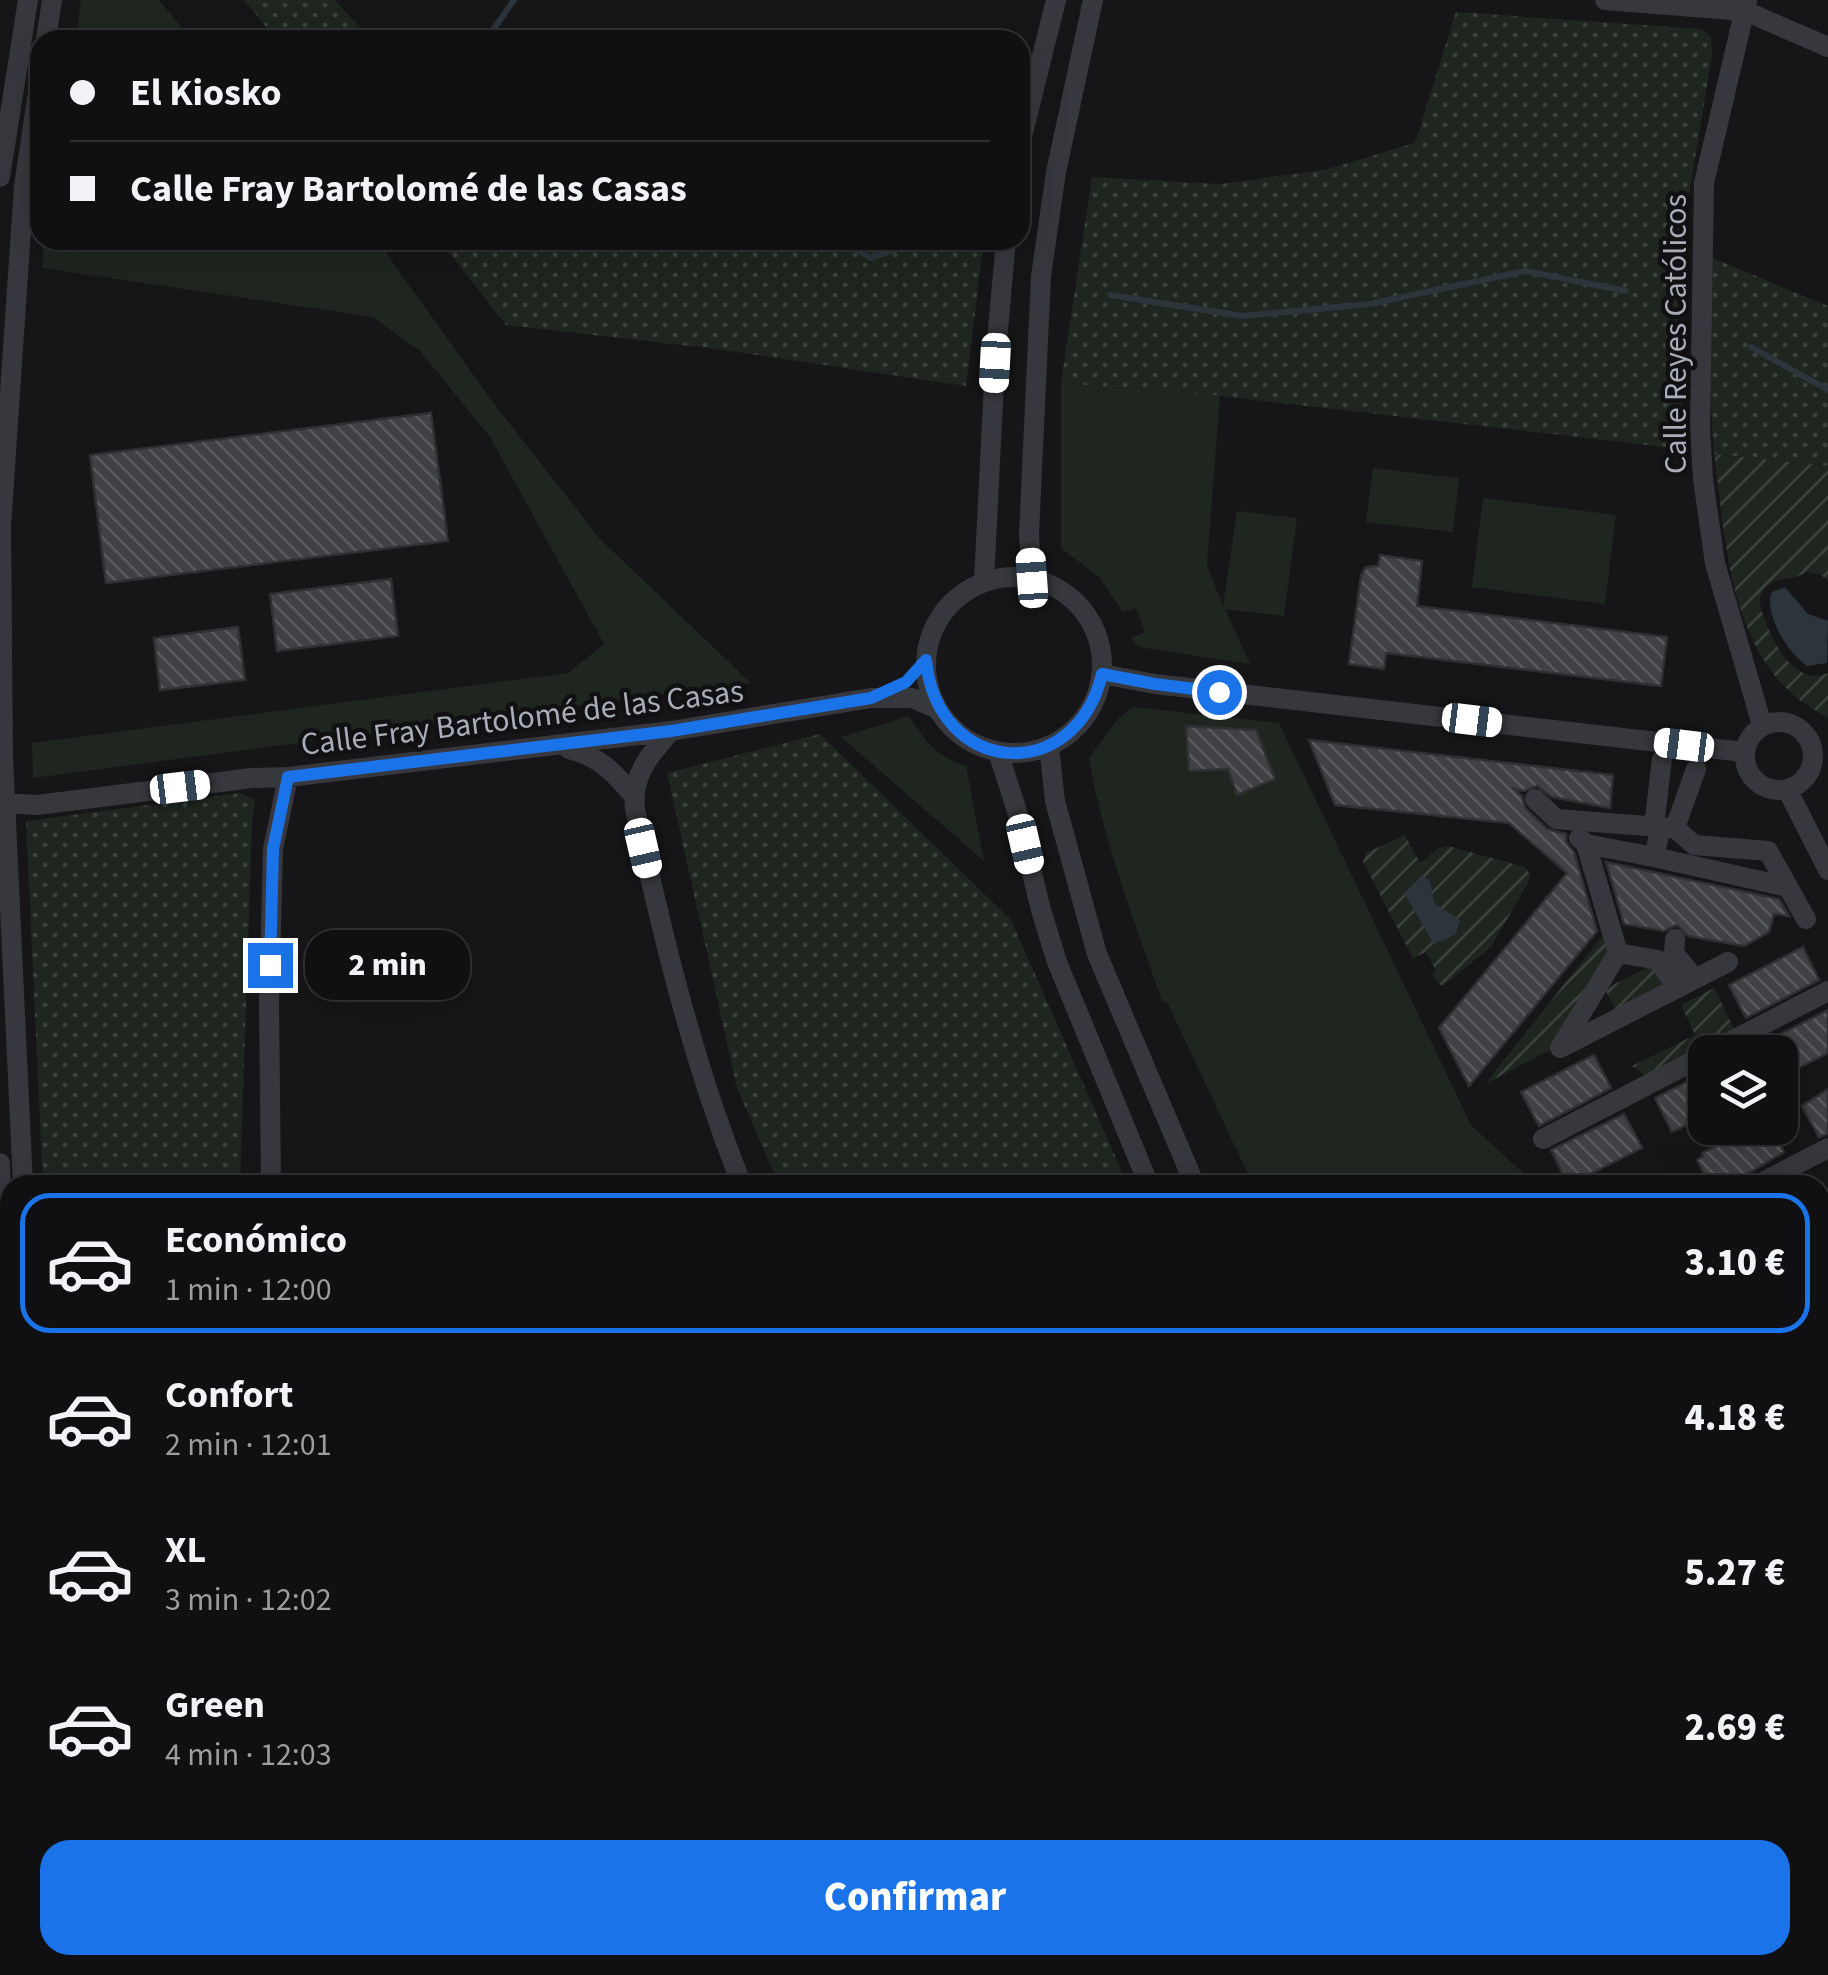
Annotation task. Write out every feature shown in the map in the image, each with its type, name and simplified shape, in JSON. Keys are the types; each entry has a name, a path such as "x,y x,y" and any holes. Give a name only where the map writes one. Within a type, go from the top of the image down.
{"street":[{"path":"0,177 28,0"},
{"path":"48,30 52,0"},
{"path":"1030,105 1056,0"},
{"path":"1032,578 1029,534 1041,276 1056,172 1093,0"},
{"path":"1606,0 1746,6 1828,47"},
{"name":"Calle Reyes Católicos","path":"1746,6 1704,183 1700,427 1715,563 1762,725"},
{"path":"22,1175 3,794 1,526 30,146"},
{"path":"984,581 1005,250"},
{"path":"1008,576 1032,578 1056,587 1078,603 1093,624 1101,649 1102,674 1097,697 1085,718 1069,734 1024,753 998,752 974,743 954,729 938,710 928,686 926,660 930,635 943,612 961,594 984,581 1008,576"},
{"name":"Calle Fray Bartolomé de las Casas","path":"871,698 906,682 926,660"},
{"path":"1102,674 1155,684 1744,752"},
{"name":"Calle Fray Bartolomé de las Casas","path":"271,1175 273,849 288,777 671,731 871,698 912,698 938,710"},
{"path":"1785,722 1796,726 1821,756 1806,776 1787,789 1765,788 1756,782 1745,763 1744,752 1762,725 1785,722"},
{"path":"671,731 638,773 633,795 668,962 713,1112 738,1175"},
{"path":"557,746 590,754 633,795"},
{"path":"1048,746 1055,801 1097,954 1191,1175"},
{"path":"998,752 1057,962 1146,1175"},
{"path":"1662,759 1664,827"},
{"path":"1654,857 1664,827 1696,769"},
{"path":"3,794 15,793 37,805 288,777"},
{"path":"1787,789 1828,870"},
{"path":"1536,800 1586,844 1788,888"},
{"path":"1556,819 1664,827 1694,844 1768,851 1806,918"},
{"path":"1586,844 1618,953 1560,1048 1728,962"},
{"path":"1676,939 1674,953 1686,984"},
{"path":"1618,953 1658,960 1686,984"},
{"path":"1743,1035 1828,991"},
{"path":"1543,1139 1688,1064"},
{"path":"1776,1175 1828,1148"}],"green space":[{"path":"81,0 159,0 184,30 77,30"},
{"path":"244,0 335,0 363,30 269,30"},
{"path":"1456,12 1701,29 1711,36 1712,55 1683,231 1682,449 1220,396 1061,383 1092,177 1220,184 1324,170 1415,143"},
{"path":"43,250 384,250 492,401 600,539 751,683 33,778 32,743 568,673 604,644 490,437 420,351 373,317 42,268"},
{"path":"447,250 983,250 966,386 717,349 506,325"},
{"path":"1710,257 1828,306 1828,466 1714,454 1707,350"},
{"path":"1061,383 1220,396 1207,565 1223,606 1237,511 1297,518 1284,616 1225,609 1250,664 1138,647 1131,638 1145,632 1136,608 1123,612 1099,577 1061,548"},
{"path":"1714,454 1828,466 1828,581 1807,572 1778,580 1767,586 1759,601 1774,640 1791,665 1814,676 1828,673 1828,718 1796,697 1773,674 1743,617 1727,551"},
{"path":"1373,468 1459,478 1453,532 1366,522"},
{"path":"1483,498 1616,515 1605,604 1472,587"},
{"path":"1133,707 1279,723 1471,1125 1525,1175 1248,1175 1167,1002 1162,1001 1103,820 1089,758 1118,719"},
{"path":"909,716 933,747 966,766 984,861 841,737"},
{"path":"820,734 1011,920 1124,1175 775,1175 737,1088 667,773"},
{"path":"240,793 255,800 240,1175 43,1175 26,821"},
{"path":"1405,835 1420,863 1448,846 1525,867 1530,874 1491,947 1444,985 1432,975 1436,971 1426,952 1413,958 1363,862 1366,853"},
{"path":"1608,929 1612,949 1548,1051 1485,1084"},
{"path":"1656,963 1669,989 1618,1015 1605,989"},
{"path":"1714,988 1736,1033 1695,1035 1681,1005"},
{"path":"1688,1038 1688,1056 1646,1076 1632,1066"}],"shaded area":[{"path":"1785,587 1808,614 1828,621 1827,663 1807,666 1779,633 1770,601 1772,592"},
{"path":"1423,876 1430,881 1434,903 1460,920 1456,934 1434,944 1404,893"}],"building":[{"path":"431,413 448,541 106,583 90,455"},
{"path":"1380,555 1422,561 1417,606 1667,637 1661,686 1386,653 1384,669 1349,664 1361,575 1366,567 1378,566"},
{"path":"391,579 398,636 277,651 270,594"},
{"path":"238,627 245,680 160,690 154,638"},
{"path":"1186,726 1256,730 1275,779 1237,795 1228,769 1189,771"},
{"path":"1309,740 1613,775 1610,808 1552,797 1537,786 1524,791 1514,789 1522,796 1525,808 1547,829 1566,834 1597,931 1469,1086 1439,1028 1567,873 1509,823 1335,805"},
{"path":"1606,862 1779,899 1789,916 1774,914 1769,932 1744,946 1688,936 1677,925 1664,931 1624,924"},
{"path":"1803,947 1819,980 1746,1018 1729,985"},
{"path":"1828,1010 1828,1053 1798,1068 1798,1035 1779,1035"},
{"path":"1594,1055 1611,1088 1539,1126 1521,1092"},
{"path":"1688,1082 1688,1124 1672,1132 1655,1098"},
{"path":"1828,1089 1828,1134 1819,1137 1802,1106"},
{"path":"1624,1114 1642,1148 1588,1175 1563,1175 1551,1150"},
{"path":"1718,1145 1780,1145 1784,1152 1746,1175 1705,1175 1697,1160 1702,1153"}],"waterway":[{"path":"493,30 514,0"},
{"path":"857,250 871,258 893,250"},
{"path":"1110,295 1242,316 1370,304 1525,271 1626,291"},
{"path":"1751,347 1828,390"}],"route":[{"path":"270,965 273,849 288,777 671,731 871,698 906,682 926,660 928,686 938,710 954,729 974,743 998,752 1024,753 1069,734 1085,718 1097,697 1102,674 1219,692"}]}
